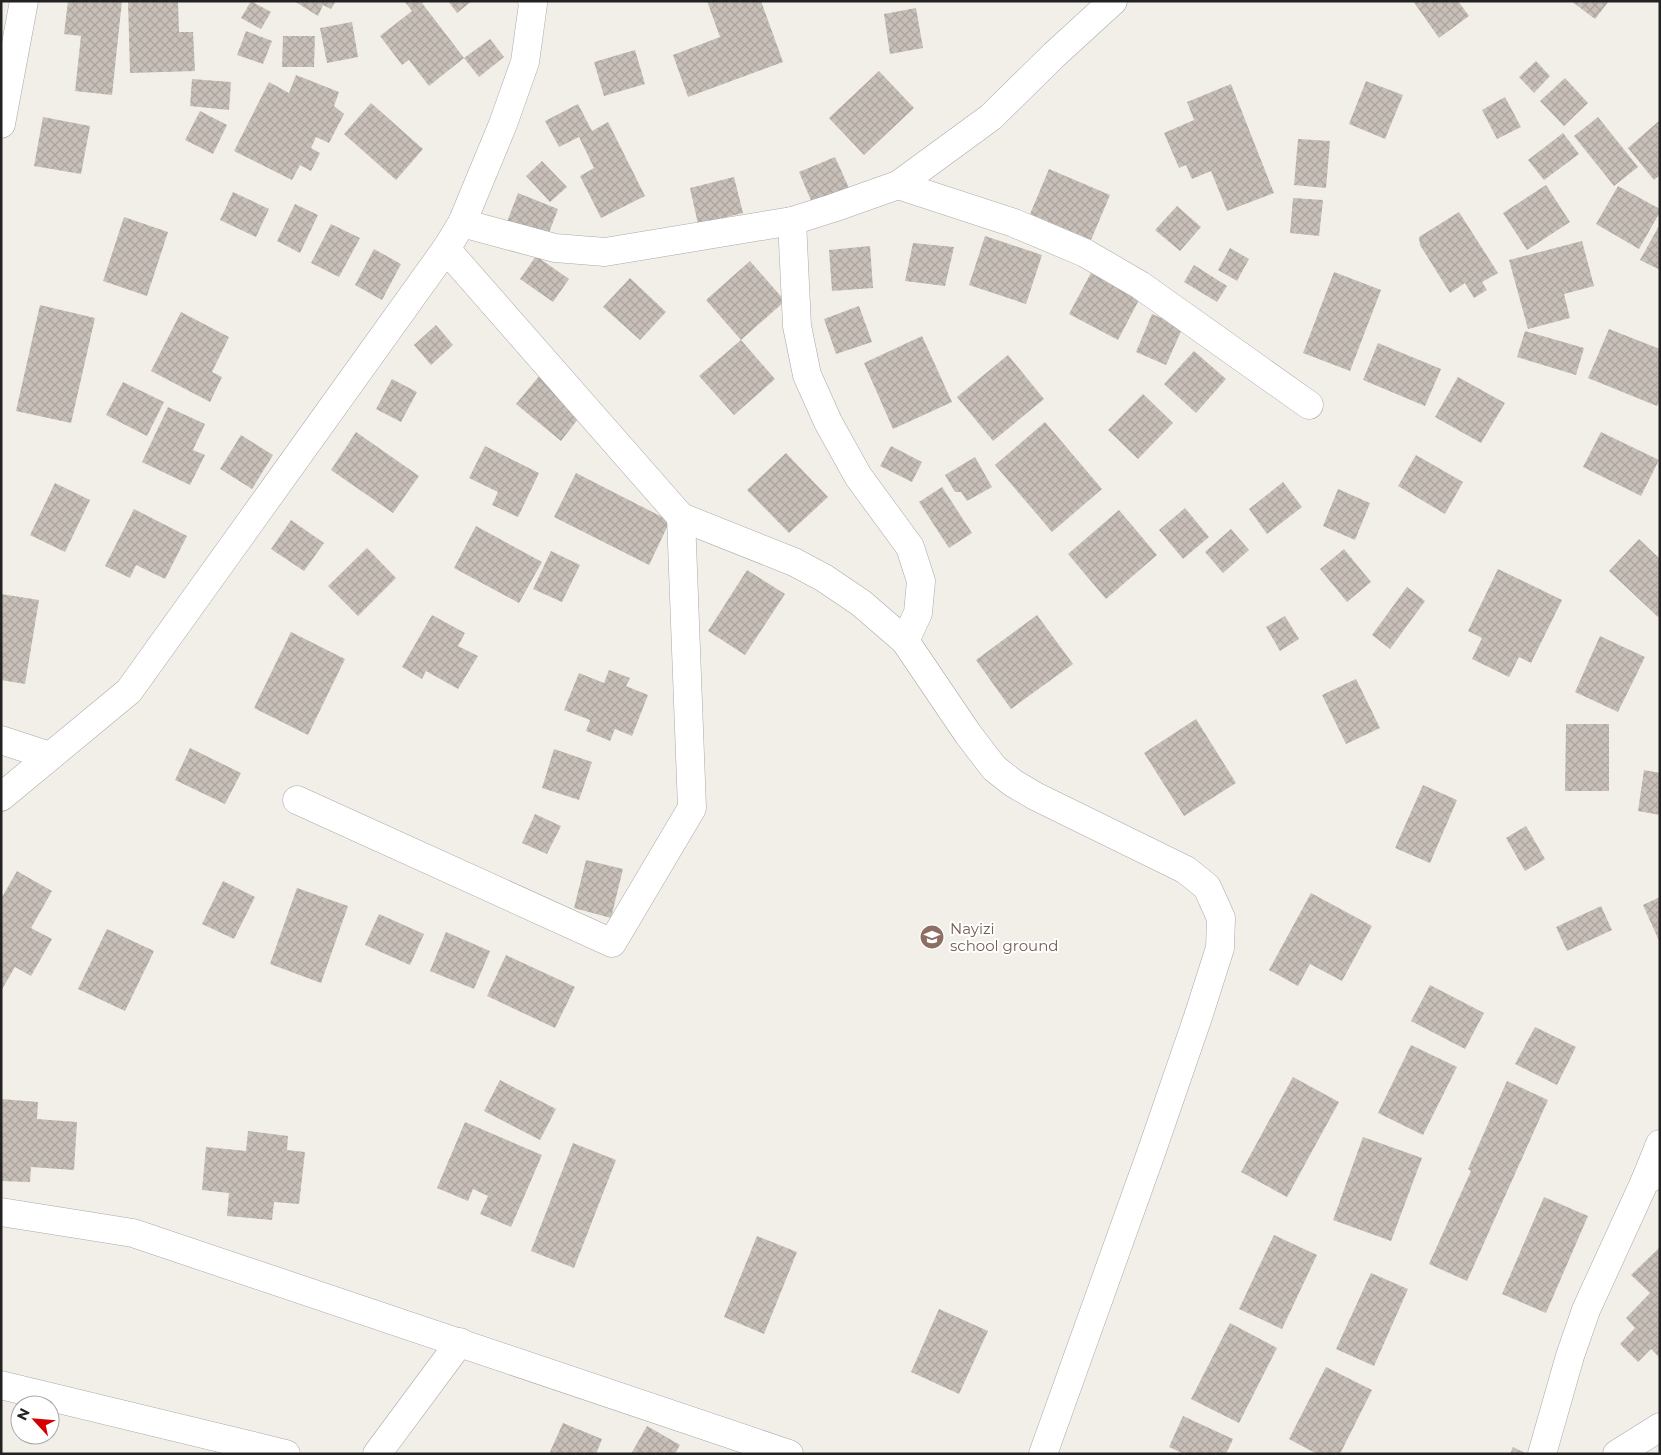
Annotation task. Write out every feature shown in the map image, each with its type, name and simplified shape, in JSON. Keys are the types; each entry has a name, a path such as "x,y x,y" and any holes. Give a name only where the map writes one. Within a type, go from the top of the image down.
{"street":[{"path":"1,124 24,1"},
{"path":"1,797 129,691 446,249 462,222 503,124 524,62 532,1"},
{"path":"462,222 554,248 605,252 792,221 833,208 898,185 991,117 1054,55 1113,1"},
{"path":"898,185 1014,223 1085,253 1140,284 1309,405"},
{"path":"792,221 797,326 806,375 828,422 858,476 910,547 921,581 918,614 905,641"},
{"path":"446,249 682,517 794,562 824,578 861,603 905,641 968,734 994,768 1013,783 1035,796 1186,870 1207,887 1221,918 1220,948 1151,1153 1043,1454"},
{"path":"298,800 612,943 692,808 682,517"},
{"path":"1,740 50,756"},
{"path":"1542,1454 1570,1356 1586,1310 1653,1177 1660,1144"},
{"path":"1,1212 133,1233 789,1454"},
{"path":"377,1454 460,1342"},
{"path":"1,1385 286,1454"},
{"path":"1617,1454 1660,1427"}],"building":[{"path":"68,1 122,1 112,95 75,91 81,36 64,34"},
{"path":"128,1 178,1 179,32 193,32 195,71 130,73"},
{"path":"251,1 271,12 261,29 241,18"},
{"path":"294,1 336,1 331,9 323,5 318,16"},
{"path":"404,1 425,1 422,3 464,58 429,86 409,60 402,65 380,36 412,11"},
{"path":"448,1 472,1 457,13"},
{"path":"707,1 761,1 783,62 688,97 673,55 720,37"},
{"path":"1413,1 1458,1 1469,16 1439,38"},
{"path":"1571,1 1609,1 1595,19"},
{"path":"916,8 923,48 890,54 884,14"},
{"path":"352,22 358,57 327,63 320,28"},
{"path":"246,31 272,41 263,64 237,55"},
{"path":"283,36 315,36 314,67 282,67"},
{"path":"490,39 504,57 479,77 464,58"},
{"path":"635,50 645,84 604,96 594,62"},
{"path":"1536,61 1550,76 1534,93 1519,77"},
{"path":"879,71 914,108 864,155 829,118"},
{"path":"296,75 339,92 334,106 344,114 329,143 316,137 311,148 320,153 311,171 300,165 292,180 234,151 269,82 289,93"},
{"path":"1565,78 1588,103 1564,126 1540,101"},
{"path":"192,79 231,82 229,110 190,106"},
{"path":"1366,81 1403,95 1385,139 1349,124"},
{"path":"1231,84 1274,193 1227,211 1211,171 1192,179 1186,165 1179,168 1164,133 1194,120 1187,102"},
{"path":"1505,97 1521,127 1497,139 1482,110"},
{"path":"371,103 423,149 396,180 344,134"},
{"path":"578,104 592,131 608,122 645,196 601,218 580,176 594,168 579,137 559,147 545,121"},
{"path":"200,111 227,125 213,154 185,140"},
{"path":"43,117 90,126 81,174 34,166"},
{"path":"1598,117 1638,167 1614,186 1574,136"},
{"path":"1660,120 1660,175 1654,180 1628,148"},
{"path":"1563,133 1579,154 1544,180 1528,160"},
{"path":"1298,139 1330,141 1326,188 1294,185"},
{"path":"835,157 849,188 812,203 799,172"},
{"path":"542,161 567,187 550,202 526,176"},
{"path":"1049,169 1110,195 1091,240 1030,214"},
{"path":"734,177 743,213 698,224 690,188"},
{"path":"1546,185 1570,222 1527,250 1503,213"},
{"path":"1618,186 1660,209 1639,249 1596,224"},
{"path":"233,192 269,209 256,237 220,220"},
{"path":"518,193 558,209 547,238 507,222"},
{"path":"1293,198 1323,200 1319,236 1290,233"},
{"path":"295,204 318,215 300,253 277,241"},
{"path":"1177,206 1201,227 1180,251 1155,230"},
{"path":"1459,212 1498,273 1482,282 1487,290 1474,298 1465,283 1450,293 1420,245 1419,237"},
{"path":"124,217 168,232 147,296 103,281"},
{"path":"331,224 360,238 339,277 311,263"},
{"path":"1660,224 1660,270 1640,260"},
{"path":"985,236 1042,255 1026,304 969,285"},
{"path":"1582,241 1594,286 1564,294 1570,318 1528,329 1509,260"},
{"path":"913,243 954,247 945,286 905,281"},
{"path":"870,246 873,288 832,291 829,250"},
{"path":"1230,248 1249,259 1237,281 1218,270"},
{"path":"374,249 401,264 382,300 355,285"},
{"path":"536,256 569,279 553,302 520,279"},
{"path":"750,261 785,301 741,340 706,300"},
{"path":"1194,265 1227,286 1217,302 1184,282"},
{"path":"1093,269 1141,296 1118,340 1069,314"},
{"path":"1334,272 1381,290 1350,371 1303,353"},
{"path":"630,278 666,312 640,340 603,307"},
{"path":"40,305 95,318 71,423 16,411"},
{"path":"859,306 872,342 836,354 824,319"},
{"path":"181,312 229,337 212,372 222,377 210,402 151,371"},
{"path":"1152,314 1183,327 1166,365 1136,352"},
{"path":"436,325 453,345 431,365 414,345"},
{"path":"1609,329 1660,349 1660,399 1657,406 1588,378"},
{"path":"1525,331 1584,348 1576,375 1517,357"},
{"path":"922,336 952,402 893,429 864,363"},
{"path":"741,340 775,379 734,415 699,376"},
{"path":"1378,343 1441,369 1425,406 1363,380"},
{"path":"1194,351 1226,379 1196,413 1164,384"},
{"path":"1008,355 1044,399 993,441 957,397"},
{"path":"540,375 585,410 561,441 516,404"},
{"path":"1458,377 1505,403 1481,443 1435,417"},
{"path":"392,379 417,392 401,422 376,409"},
{"path":"123,382 164,402 147,436 106,415"},
{"path":"1143,394 1173,423 1138,459 1108,430"},
{"path":"168,407 205,424 193,450 205,455 190,485 142,462"},
{"path":"1045,422 1102,489 1052,532 995,465"},
{"path":"356,432 419,476 393,513 331,470"},
{"path":"1601,432 1659,460 1641,496 1583,467"},
{"path":"241,435 273,455 252,489 220,469"},
{"path":"485,446 539,473 518,517 492,505 498,492 469,478"},
{"path":"891,446 922,462 912,482 880,466"},
{"path":"786,453 828,497 789,533 747,490"},
{"path":"1416,455 1463,482 1445,514 1398,486"},
{"path":"975,457 992,487 967,501 961,492 955,492 945,475"},
{"path":"576,473 670,521 649,565 554,517"},
{"path":"1283,482 1302,507 1267,534 1249,509"},
{"path":"55,483 90,500 65,552 30,535"},
{"path":"942,487 972,533 949,548 919,502"},
{"path":"1338,489 1370,503 1355,540 1323,526"},
{"path":"1185,508 1209,537 1183,559 1159,530"},
{"path":"134,509 187,536 165,579 136,565 130,578 105,566"},
{"path":"1119,510 1157,555 1106,599 1068,554"},
{"path":"291,520 324,543 304,571 271,549"},
{"path":"476,526 542,562 519,603 454,568"},
{"path":"1231,529 1249,550 1223,573 1205,552"},
{"path":"1639,539 1660,559 1660,615 1658,617 1609,571"},
{"path":"367,548 396,578 358,616 328,586"},
{"path":"1344,549 1371,582 1347,602 1320,569"},
{"path":"551,551 580,565 562,602 533,589"},
{"path":"1498,569 1562,600 1531,663 1519,657 1509,677 1472,659 1482,638 1468,631"},
{"path":"747,570 785,594 745,655 708,631"},
{"path":"1407,587 1425,601 1390,649 1372,635"},
{"path":"1,594 39,600 25,684 1,680"},
{"path":"432,615 465,633 458,646 478,656 458,689 426,671 422,679 402,667"},
{"path":"1037,615 1073,664 1011,709 976,660"},
{"path":"1285,616 1299,639 1280,651 1266,627"},
{"path":"291,632 345,659 308,735 254,708"},
{"path":"1600,636 1645,657 1618,712 1575,692"},
{"path":"609,670 630,678 626,686 648,695 632,736 615,729 610,741 586,731 590,720 564,710 579,673 604,683"},
{"path":"1356,679 1380,728 1346,744 1322,695"},
{"path":"1196,719 1236,783 1184,816 1144,753"},
{"path":"1566,724 1609,724 1609,791 1565,791"},
{"path":"190,748 241,773 225,804 175,780"},
{"path":"554,749 592,762 579,800 542,788"},
{"path":"1644,770 1660,773 1660,815 1638,811"},
{"path":"1423,785 1457,800 1430,863 1395,848"},
{"path":"535,814 561,826 547,854 522,843"},
{"path":"1526,826 1545,859 1525,871 1506,838"},
{"path":"586,860 623,869 611,918 574,908"},
{"path":"17,871 52,891 31,928 52,939 31,976 15,967 1,991 1,899"},
{"path":"223,881 255,897 234,939 202,924"},
{"path":"297,888 348,906 321,983 270,964"},
{"path":"1311,893 1372,926 1342,981 1310,964 1298,986 1269,970"},
{"path":"1660,897 1660,943 1643,905"},
{"path":"1601,906 1612,930 1567,951 1556,927"},
{"path":"379,914 424,934 410,965 365,945"},
{"path":"107,929 154,951 125,1011 78,989"},
{"path":"446,932 490,951 474,989 430,971"},
{"path":"506,955 575,987 555,1028 487,996"},
{"path":"1430,985 1484,1013 1465,1049 1411,1021"},
{"path":"1535,1027 1576,1047 1557,1085 1515,1064"},
{"path":"1411,1045 1457,1067 1423,1135 1378,1113"},
{"path":"1293,1077 1339,1102 1287,1197 1241,1172"},
{"path":"500,1080 556,1109 540,1140 484,1111"},
{"path":"1507,1081 1548,1100 1467,1281 1429,1264 1471,1171 1468,1169"},
{"path":"1,1099 38,1102 37,1119 77,1122 74,1170 31,1167 30,1182 1,1181"},
{"path":"465,1122 542,1155 511,1227 480,1214 488,1196 473,1189 468,1201 437,1188"},
{"path":"248,1131 288,1136 287,1150 305,1152 299,1204 274,1202 272,1220 227,1216 229,1193 202,1190 206,1147 246,1151"},
{"path":"1363,1137 1422,1158 1391,1241 1333,1220"},
{"path":"573,1143 616,1160 574,1268 531,1251"},
{"path":"1544,1197 1588,1216 1546,1313 1502,1294"},
{"path":"1274,1235 1317,1255 1282,1329 1239,1309"},
{"path":"757,1236 797,1252 764,1334 724,1317"},
{"path":"1660,1247 1660,1358 1651,1349 1638,1362 1620,1344 1635,1328 1626,1318 1650,1293 1631,1275"},
{"path":"1371,1273 1408,1289 1374,1366 1336,1349"},
{"path":"939,1309 988,1331 959,1394 911,1372"},
{"path":"1230,1323 1277,1348 1239,1423 1191,1399"},
{"path":"1326,1367 1372,1390 1340,1454 1317,1454 1289,1439"},
{"path":"1183,1416 1233,1439 1226,1454 1184,1454 1169,1447"},
{"path":"563,1423 602,1439 596,1454 549,1454"},
{"path":"647,1426 680,1445 675,1454 631,1454"},
{"path":"1513,1447 1527,1454 1510,1454"}],"place":[{"name":"Nayizi school ground","path":"932,937"}]}
